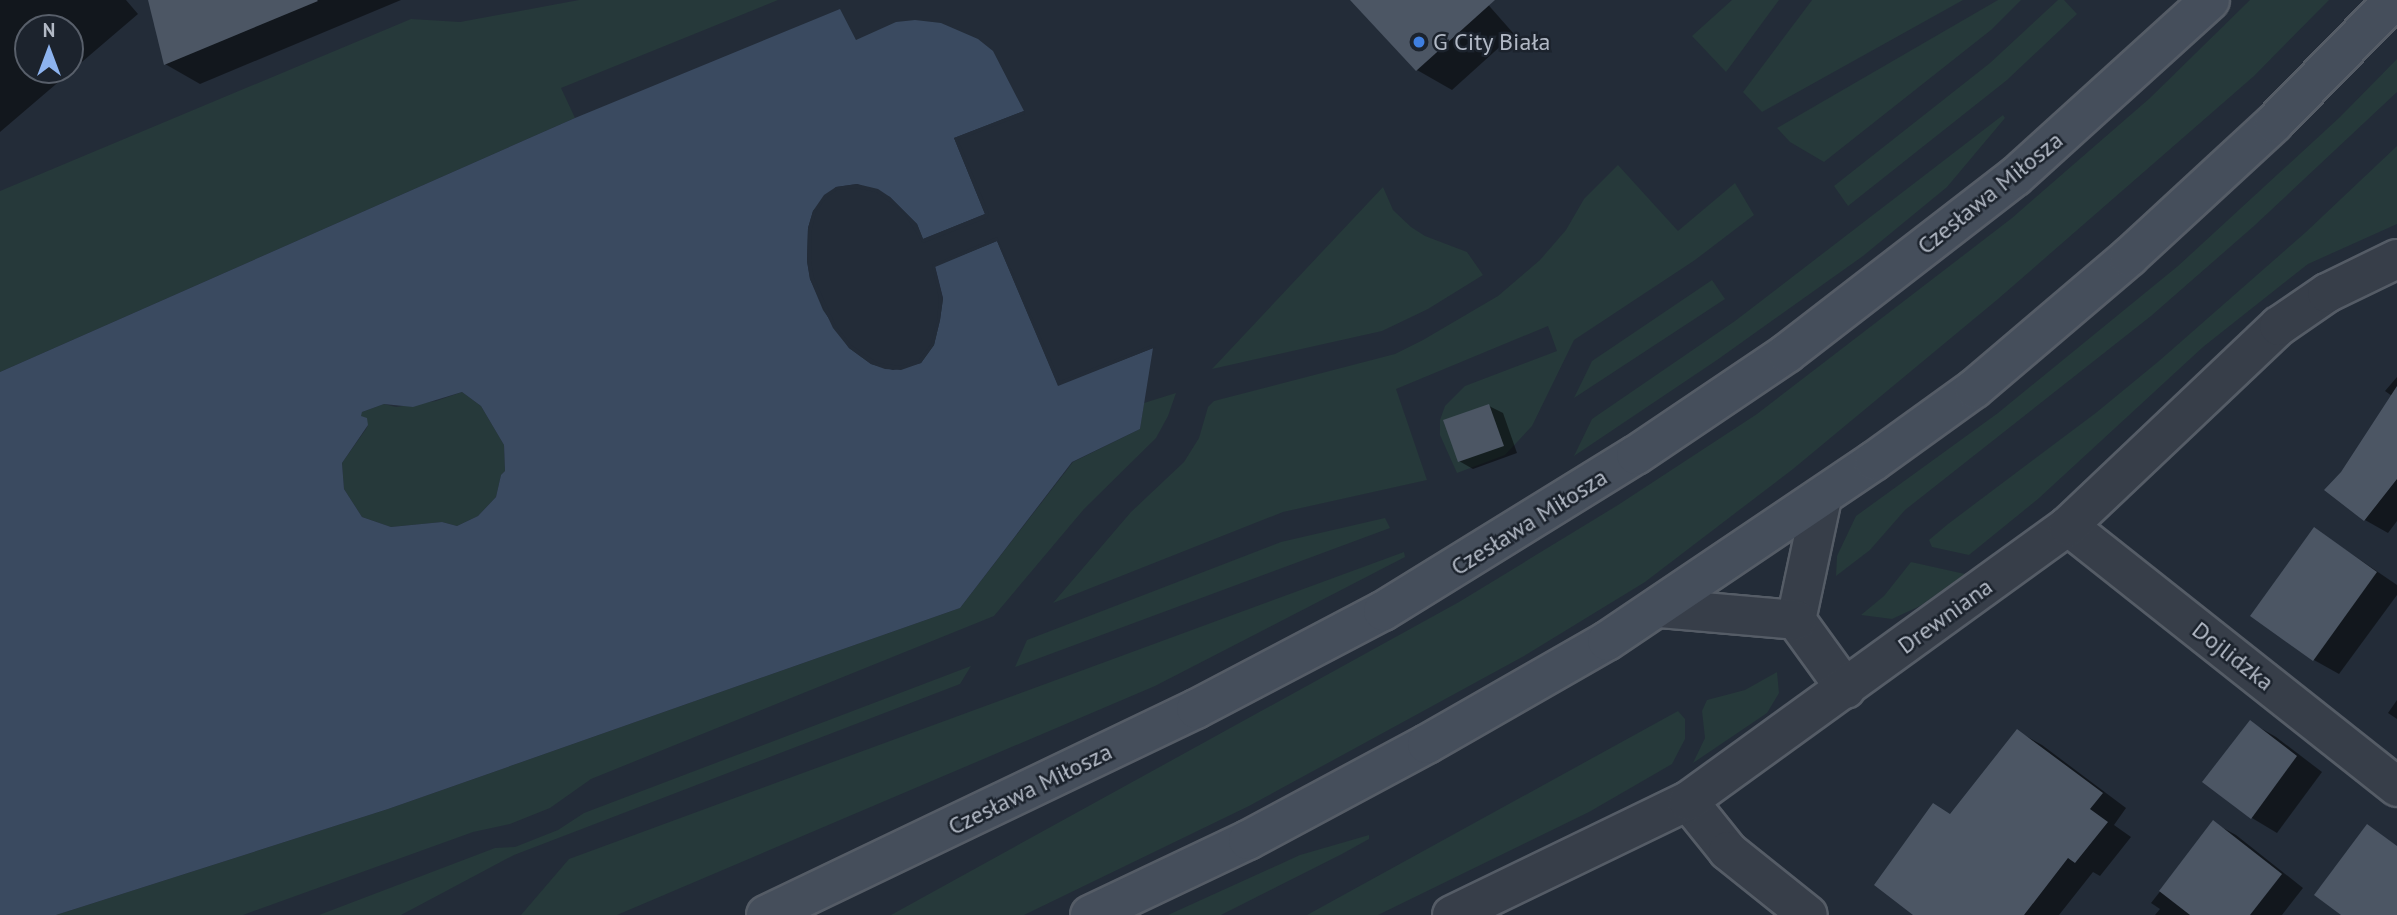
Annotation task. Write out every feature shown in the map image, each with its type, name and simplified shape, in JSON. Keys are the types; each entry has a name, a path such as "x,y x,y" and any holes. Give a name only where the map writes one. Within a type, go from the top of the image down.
{"main road":[{"name":"Czesława Miłosza","path":"766,915 1196,709 1383,611 1567,499 1787,353 2015,177 2210,0"},
{"path":"1090,915 1248,840 1427,744 1658,608 1822,498 1974,389 2129,257 2274,123 2393,0"}],"street":[{"name":"Drewniana","path":"1452,915 1688,801 2068,526 2279,326 2327,293 2397,259"},
{"path":"1822,498 1796,620 1846,689"},
{"name":"Dojlidzka","path":"2068,526 2397,787"},
{"path":"1658,608 1796,620"},
{"path":"1688,801 1728,850 1808,915"}],"shaded area":[{"path":"579,0 778,0 561,88 575,118 0,372 0,191 411,19 460,22"},
{"path":"1732,0 1779,0 1726,72 1692,36"},
{"path":"1812,0 1963,0 1762,112 1743,92"},
{"path":"1998,0 2021,0 1991,30 1824,162 1790,142 1777,128"},
{"path":"2058,0 2064,0 2077,14 2007,80 1848,206 1834,186 1990,63"},
{"path":"2250,0 2329,0 2254,76 1998,299 1793,469 1645,582 1524,656 1249,806 1024,915 891,915 1459,602 1618,505 1757,414 2012,218 2150,98"},
{"path":"2397,59 2397,92 2254,226 2151,316 1905,510 1870,550 1836,576 1837,556 1856,516 1998,413 2178,266 2340,117"},
{"path":"2003,115 2005,118 1947,187 1863,256 1717,360 1574,456 1592,419 1735,321"},
{"path":"2397,146 2397,224 2308,264 2203,347 2038,499 1969,555 1932,547 1929,540 1948,524 2097,412 2159,361 2306,232"},
{"path":"1618,165 1678,231 1735,183 1754,215 1695,260 1574,340 1532,426 1505,455 1457,473 1440,435 1440,420 1445,406 1465,386 1557,351 1548,326 1396,389 1427,480 1283,512 1053,603 1131,512 1184,462 1199,438 1208,407 1214,401 1395,354 1423,340 1498,296 1540,260 1566,230 1584,199"},
{"path":"1383,187 1393,210 1411,227 1425,236 1467,252 1483,275 1428,309 1382,331 1212,369"},
{"path":"1712,280 1725,299 1574,398 1592,361"},
{"path":"462,392 481,406 504,445 505,471 501,475 496,497 478,516 457,526 442,522 391,527 362,517 344,489 342,463 368,425 360,417 362,412 384,404 396,407 436,401"},
{"path":"1176,393 1156,438 1084,509 994,616 591,779 550,808 510,824 473,832 243,915 56,915 388,809 960,608 1073,462 1140,429 1144,403"},
{"path":"1385,518 1390,528 1015,667 1027,640 1281,542"},
{"path":"1404,552 1405,557 1155,686 617,915 521,915 569,859"},
{"path":"1911,562 1965,574 1920,606 1892,619 1861,615 1884,596"},
{"path":"971,666 960,684 514,855 401,915 319,915 495,848 515,847 558,830 584,813"},
{"path":"1777,672 1779,693 1767,713 1693,763 1705,738 1702,711 1707,700 1745,690"},
{"path":"1678,711 1685,719 1685,739 1672,764 1589,812 1378,915 1307,915"},
{"path":"1369,835 1369,839 1342,854 1221,915 1168,915 1300,855"}],"water":[{"path":"840,9 856,40 896,22 915,20 941,23 978,39 993,51 1024,111 954,138 985,214 923,239 917,224 890,197 857,184 836,187 813,211 808,228 807,261 810,279 823,310 849,348 871,364 893,370 921,363 934,345 943,298 935,266 997,241 1058,385 1153,348 1140,429 1072,462 960,608 388,809 56,915 0,915 0,372 575,118","holes":["462,392 481,406 504,445 505,471 501,475 496,497 478,516 457,526 442,522 391,527 362,517 344,489 342,463 368,425 367,418 361,416 362,412 384,404 413,407"]}],"pier":[{"path":"1024,111 1025,114 958,140 989,213 987,218 923,243 903,212 876,192 856,188 837,190 826,198 816,212 812,229 811,261 814,278 836,326 851,345 878,363 901,366 919,360 931,344 937,320 939,299 932,265 997,237 1060,381 1152,345 1156,347 1058,386 997,241 935,267 943,299 940,320 934,345 921,363 901,370 885,369 871,364 849,348 833,328 810,279 807,261 808,228 813,211 824,195 836,187 857,184 878,189 890,197 917,224 923,239 985,214 954,138"}],"building":[{"path":"148,0 317,0 318,1 164,65"},
{"name":"G City Biała","path":"1350,0 1495,0 1416,71"},
{"path":"2397,386 2397,479 2364,521 2324,490 2341,472"},
{"path":"1489,404 1504,446 1458,462 1443,420"},
{"path":"2314,527 2377,572 2313,661 2250,616"},
{"path":"2250,720 2297,756 2251,819 2202,782"},
{"path":"2017,729 2103,793 2090,809 2108,822 2075,863 2068,858 2024,915 1913,915 1874,885 1933,803 1950,814"},
{"path":"2213,820 2282,874 2250,915 2190,915 2159,891"},
{"path":"2367,824 2397,846 2397,915 2341,915 2314,895"}],"place":[{"name":"G City Biała","path":"1419,42"}]}
